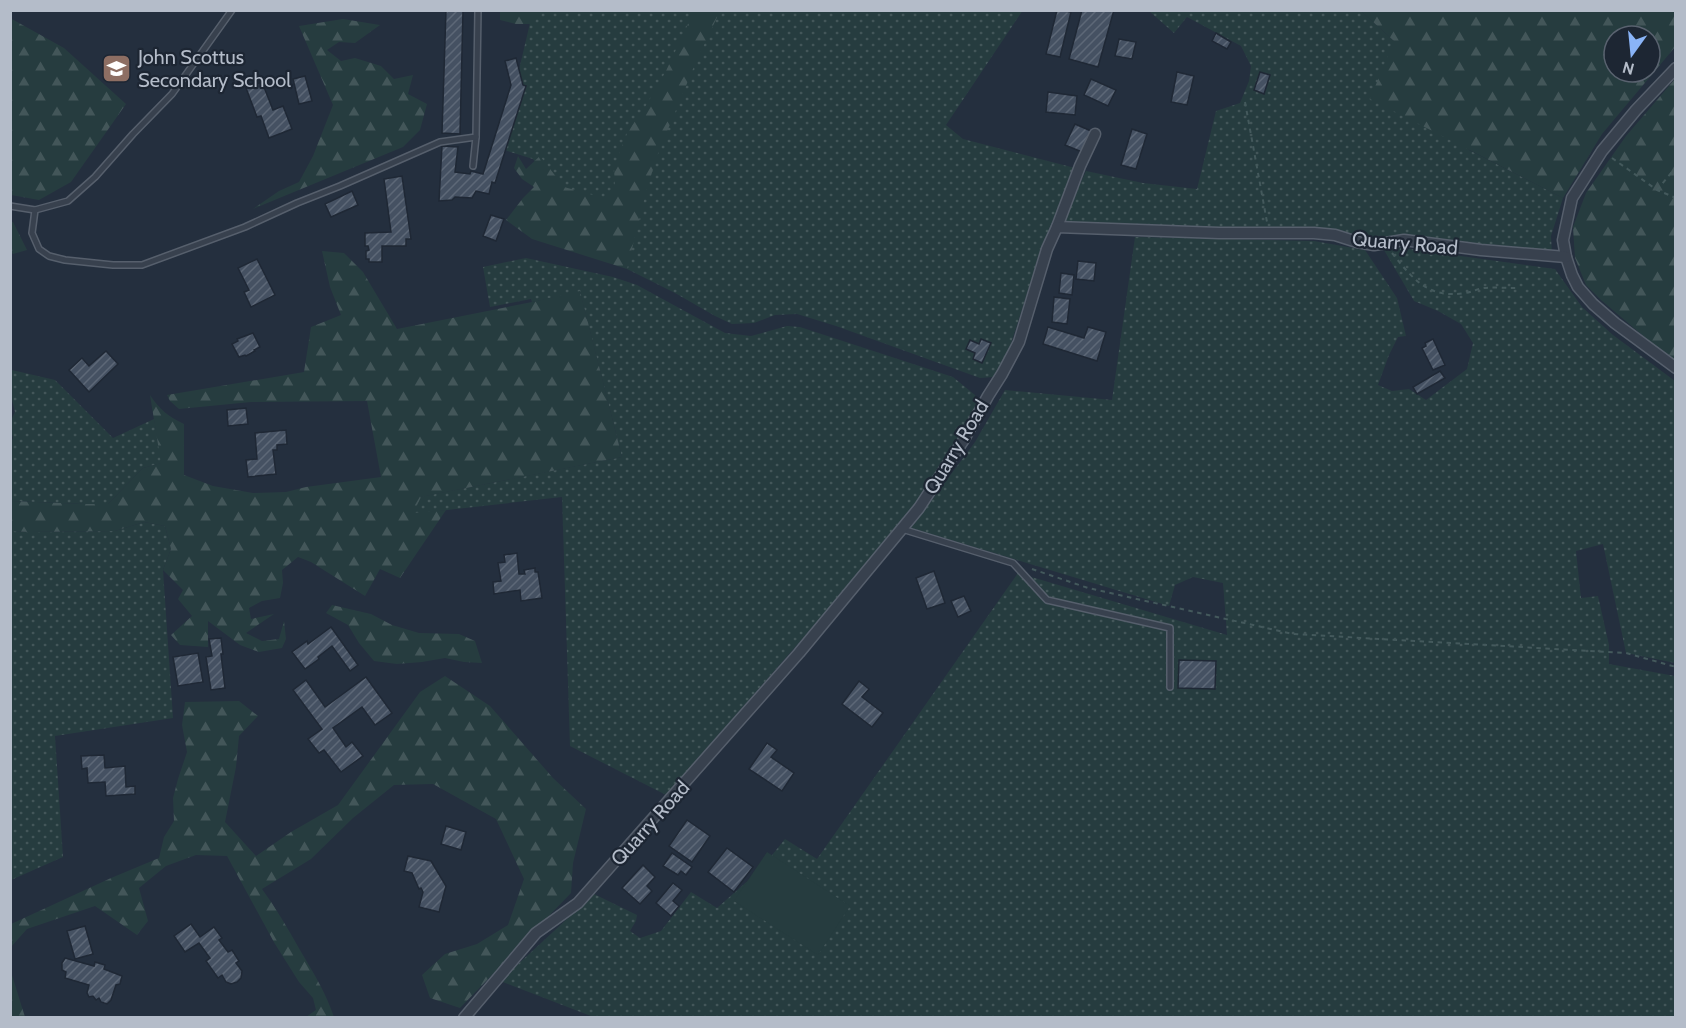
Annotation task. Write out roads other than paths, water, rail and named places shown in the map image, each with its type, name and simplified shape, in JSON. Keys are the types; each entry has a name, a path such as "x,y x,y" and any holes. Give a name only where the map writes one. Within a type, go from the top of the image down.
{"street":[{"path":"1676,68 1636,110 1602,151 1572,198 1563,240 1572,275 1593,304 1676,368"},
{"path":"1057,227 1095,134"},
{"name":"Quarry Road","path":"464,1017 536,933 584,897 799,653 919,508 963,441 1019,342 1047,249 1057,227 1314,233 1335,235 1374,245 1404,240 1481,250 1566,257"}],"lane":[{"path":"10,206 35,210 69,201 95,177 172,94 232,10"},
{"path":"472,166 476,137 478,10"},
{"path":"35,210 32,232 39,249 49,256 64,260 113,265 142,265 246,227 440,142 476,137"},
{"path":"902,530 1013,563 1047,600 1170,628 1170,687"}],"place":[{"name":"John Scottus Secondary School","path":"117,68"}]}
